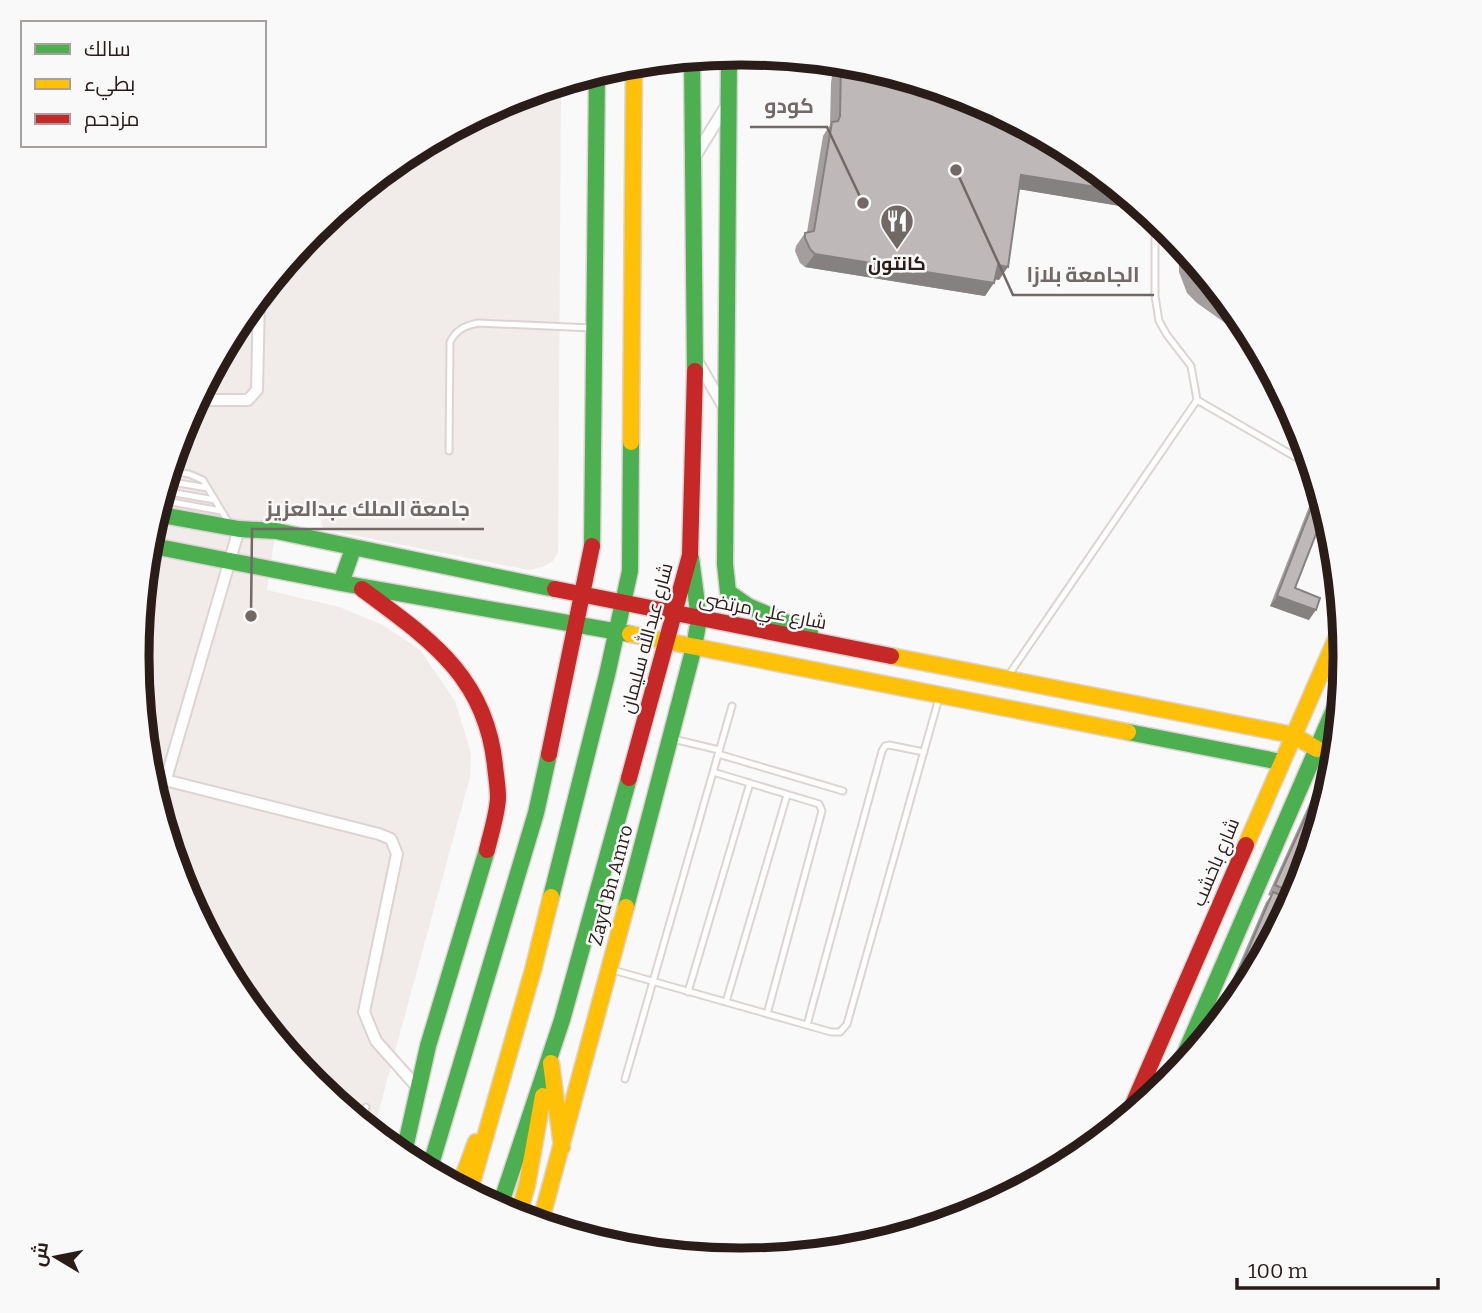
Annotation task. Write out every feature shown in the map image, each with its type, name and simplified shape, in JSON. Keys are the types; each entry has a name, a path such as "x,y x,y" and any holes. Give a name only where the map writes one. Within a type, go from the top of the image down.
{"main road":[{"path":"729,65 725,564 729,592 748,606 837,646"},
{"name":"شارع عبدالله سليمان","path":"503,1198 550,1058 676,614 690,555 695,356 692,67"},
{"name":"شارع عبدالله سليمان","path":"472,1183 540,944 630,571 634,75"},
{"path":"432,1161 536,813 592,553 597,83"},
{"name":"شارع علي مرتضى","path":"166,516 235,528 276,531 676,614 1293,735 1317,749"},
{"path":"160,547 349,585 668,640 1281,762"},
{"path":"349,585 353,549"},
{"name":"Zayd Bn Amro","path":"543,1214 694,647 699,618 690,555"},
{"path":"349,585 425,636 458,670 478,703 492,737 498,798 485,860 418,1088 406,1144"},
{"name":"شارع باخشب","path":"1137,1096 1332,646"},
{"path":"1191,1040 1314,770 1317,749 1329,724"},
{"path":"463,1178 511,1048"},
{"path":"550,1058 562,1147"},
{"path":"521,1205 550,1058"}],"street":[{"path":"693,160 729,102"},
{"path":"208,400 248,400 257,390 259,315"},
{"path":"695,356 726,411"},
{"path":"166,779 235,528"},
{"path":"162,778 391,839 397,854 364,1012 376,1041 418,1088"}],"lane":[{"path":"1006,678 1197,400 1191,366 1159,321 1155,296 1155,234"},
{"path":"449,451 450,342 454,333 478,323 595,328"},
{"path":"1197,400 1298,459"},
{"path":"179,472 203,480 221,511 235,528"},
{"path":"176,483 208,488"},
{"path":"172,493 215,500"},
{"path":"169,502 221,511"},
{"path":"610,970 831,1032 840,1031 848,1024 940,695"},
{"path":"625,1079 732,706"},
{"path":"670,738 843,791"},
{"path":"807,1025 882,751 889,745 924,752"},
{"path":"713,772 819,804 822,811 767,1014"},
{"path":"688,992 750,783"},
{"path":"726,1002 787,795"},
{"path":"365,1112 366,1107"}],"shaded area":[{"path":"561,93 558,552 553,561 529,570 323,529 320,518 278,513 267,590 339,607 383,625 420,650 455,701 471,753 470,777 376,1122 323,1075 272,1017 229,952 194,883 169,810 154,734 149,656 154,579 169,503 194,430 210,395 249,328 296,266 351,212 412,164 479,126"}],"building":[{"path":"841,74 894,85 931,96 1003,126 1070,164 1102,188 1021,175 1008,267 998,265 994,283 815,254 810,249 805,233 814,231 832,122 838,121"},
{"path":"1313,503 1318,528 1295,588 1320,598 1316,610 1277,596"},
{"path":"1317,793 1288,883 1285,889 1275,885"},
{"path":"1273,892 1282,896 1272,918 1233,985"}],"traffic: fast":[{"path":"729,65 725,564 728,592 748,606 810,633"},
{"path":"692,67 695,371"},
{"path":"592,546 597,83"},
{"path":"551,897 607,675 630,571 631,442"},
{"path":"166,516 239,529 276,531 555,589"},
{"path":"160,547 341,583 630,634"},
{"path":"341,583 353,549"},
{"path":"626,907 694,647 699,619 691,558"},
{"path":"1190,1042 1329,721"},
{"path":"1128,732 1281,762"},
{"path":"432,1161 536,813 549,754"},
{"path":"503,1198 562,1020 629,778"},
{"path":"406,1144 428,1046 487,850"}],"traffic: slow":[{"path":"631,442 634,75"},
{"path":"630,634 1128,732"},
{"path":"1246,845 1333,647"},
{"path":"891,656 1293,735 1317,749"},
{"path":"472,1183 533,970 551,897"},
{"path":"543,1214 626,907"},
{"path":"551,1063 562,1147"},
{"path":"521,1205 543,1096"},
{"path":"463,1178 476,1142"}],"traffic: jam":[{"path":"629,778 690,555 695,371"},
{"path":"549,754 592,546"},
{"path":"362,589 431,643 467,684 480,707 489,735 498,794 487,850"},
{"path":"555,589 891,656"},
{"path":"1137,1095 1246,845"}],"place":[{"name":"الجامعة بلازا","path":"956,170"},
{"name":"كودو","path":"863,203"},
{"name":"كانتون","path":"897,251"},
{"name":"جامعة الملك عبدالعزيز","path":"251,616"}]}
